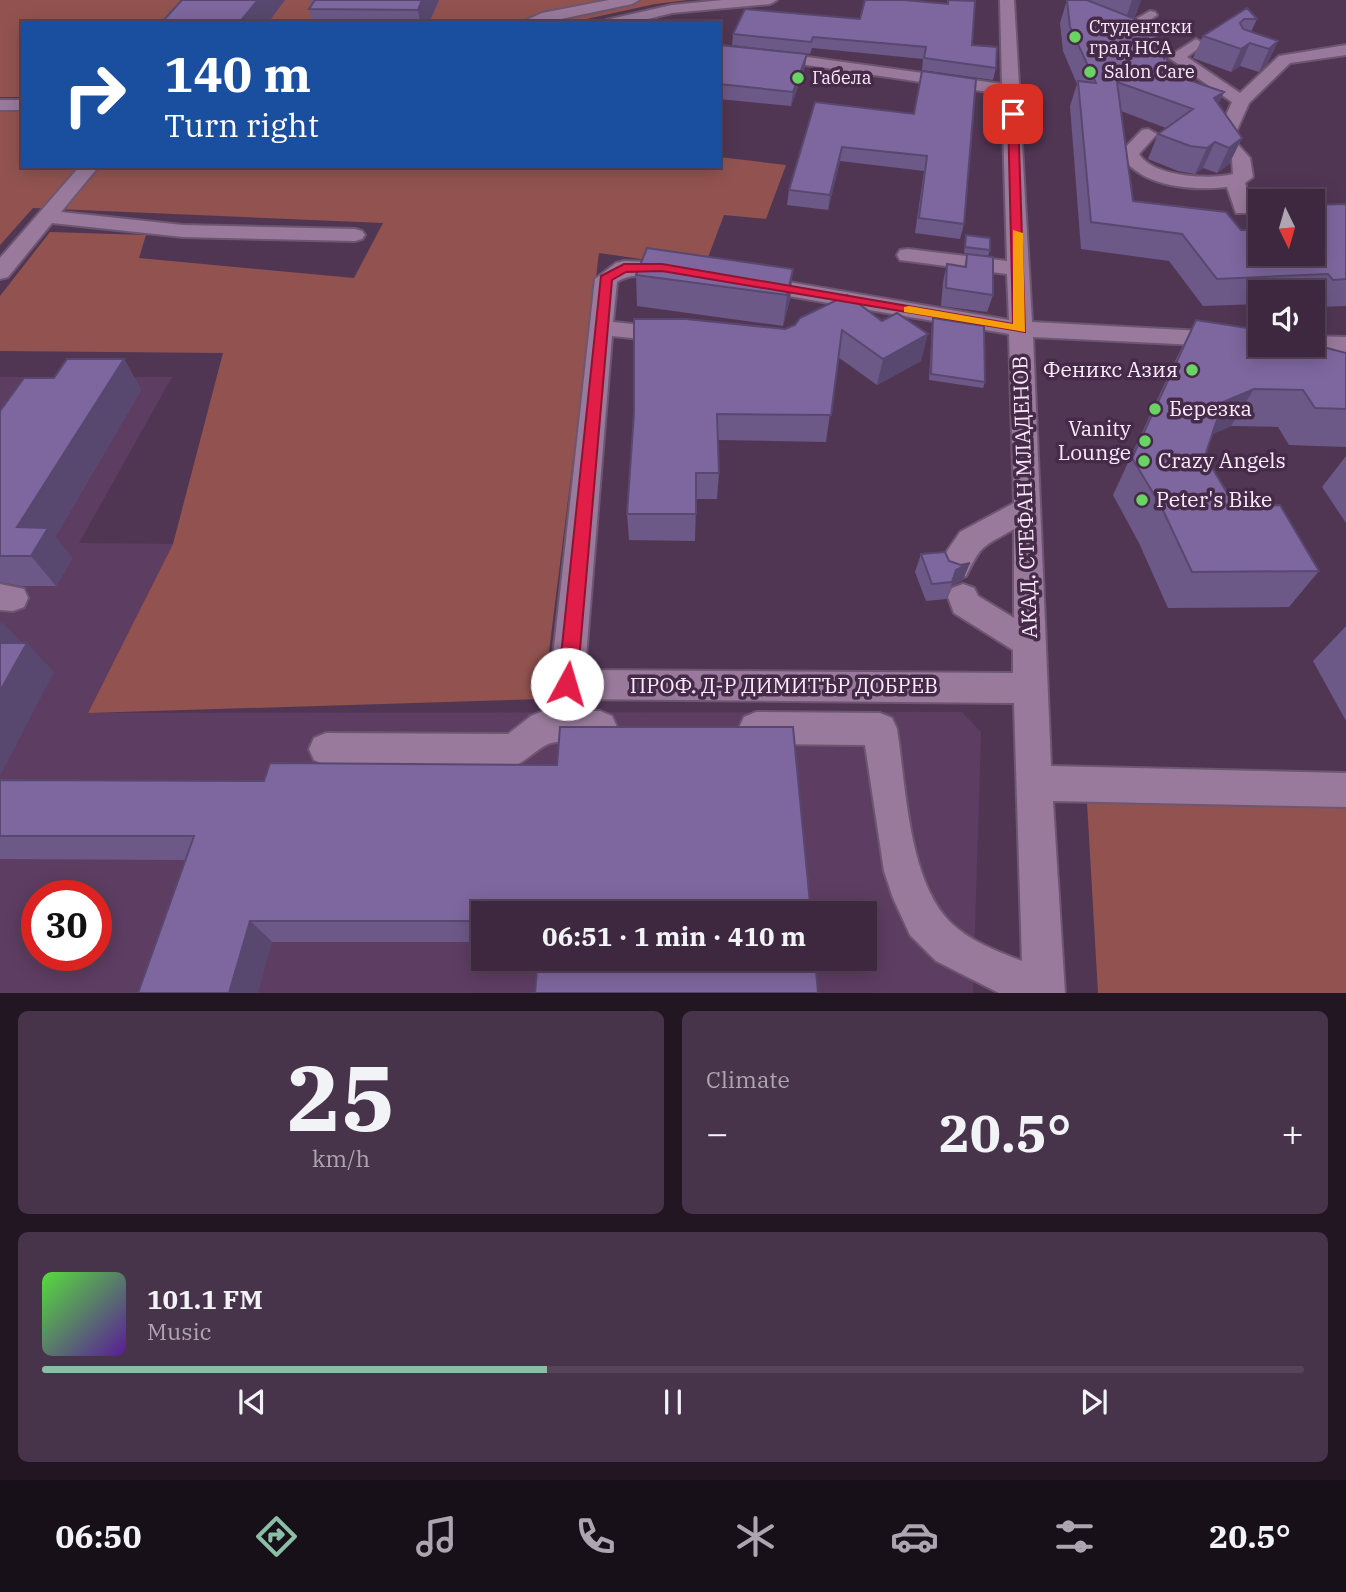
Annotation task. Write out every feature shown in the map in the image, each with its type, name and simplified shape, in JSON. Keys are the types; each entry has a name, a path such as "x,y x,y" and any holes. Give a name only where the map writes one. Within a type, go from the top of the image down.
{"street":[{"path":"547,16 550,0"},
{"path":"533,21 632,0"},
{"path":"620,21 672,9 770,0"},
{"name":"АКАД. СТЕФАН МЛАДЕНОВ","path":"1007,0 1013,90 1028,508 1033,783 1043,992"},
{"path":"1105,23 1126,29 1150,15"},
{"path":"1126,29 1124,31 1140,36 1175,57 1241,102"},
{"path":"1175,57 1196,44"},
{"path":"1263,53 1284,60 1346,50"},
{"path":"721,51 788,58 933,82 1013,90"},
{"path":"1148,134 1129,153 1130,160 1137,165 1173,178 1204,183 1235,182 1243,177 1241,158 1224,141 1241,102 1284,60"},
{"path":"0,91 21,91"},
{"path":"0,105 21,105"},
{"path":"0,272 88,168"},
{"path":"1235,182 1243,209"},
{"path":"49,217 183,231 355,235"},
{"path":"908,255 1018,270"},
{"name":"ПРОФ. Д-Р ДИМИТЪР ДОБРЕВ","path":"700,274 662,268 624,268 606,279 567,684 1030,688"},
{"path":"738,281 1020,329 1248,340"},
{"path":"601,328 698,338"},
{"path":"1325,346 1343,349"},
{"path":"1028,508 970,540 954,562 965,604 1030,644"},
{"path":"326,749 514,750 543,727 637,727"},
{"path":"718,728 880,729 904,881 921,919 937,937 974,962 1043,992"},
{"path":"1033,783 1346,790"}],"shaded area":[{"path":"0,0 688,0 655,4 577,21 21,21 21,97 0,97"},
{"path":"0,112 21,112 21,168 721,168 721,157 786,165 766,219 724,215 704,268 599,253 543,699 88,713 173,544 223,353 0,351 0,296 50,232 146,235 139,258 354,278 383,223 33,208 0,245"},
{"path":"0,377 172,377 79,543 173,544 88,713 962,712 981,732 973,993 0,993"},
{"path":"1086,785 1346,790 1346,993 1098,993"}],"building":[{"path":"182,0 258,0 241,21 163,21"},
{"path":"315,0 422,0 418,10 309,9"},
{"path":"865,0 948,4 948,0 975,1 972,45 997,47 996,68 924,58 926,47 813,37 811,42 733,34 745,9 860,19"},
{"path":"1067,0 1087,0 1153,26 1164,59 1166,57 1174,75 1224,92 1214,98 1242,138 1229,148 1215,142 1207,148 1190,146 1158,134 1193,109 1117,82 1133,201 1226,212 1241,230 1248,230 1248,266 1325,266 1325,205 1346,204 1346,279 1333,280 1328,274 1217,279 1182,234 1091,222 1078,81 1096,83 1070,27"},
{"path":"1247,8 1257,19 1244,19 1240,23 1243,29 1278,41 1269,49 1250,43 1241,49 1203,36"},
{"path":"721,45 807,54 793,92 721,84"},
{"path":"922,71 976,79 964,224 919,218 927,156 842,147 830,195 789,190 815,102 914,114"},
{"path":"966,235 990,238 990,250 965,247"},
{"path":"647,248 793,269 787,295 636,275"},
{"path":"967,254 993,257 993,295 946,288 947,264 966,267"},
{"path":"847,295 882,321 897,313 928,334 883,359 842,330 831,415 717,414 719,473 696,473 696,514 627,514 634,413 634,319 686,319 785,329 795,325 800,318"},
{"path":"933,318 984,326 985,382 931,374"},
{"path":"1196,320 1248,328 1248,357 1325,357 1325,347 1346,353 1346,409 1315,408 1303,390 1254,389 1223,402 1205,456 1235,506 1280,505 1319,571 1192,572 1161,506 1132,458"},
{"path":"67,359 124,359 17,527 48,528 31,556 0,556 0,411 24,378 54,378"},
{"path":"945,552 949,561 961,565 970,563 956,570 952,582 932,584 921,554"},
{"path":"0,643 27,643 0,691"},
{"path":"560,727 793,727 810,901 471,901 471,921 250,921 229,993 138,993 194,836 0,836 0,780 264,781 270,763 557,765"},
{"path":"537,971 816,971 818,993 535,993"}],"slow traffic":[{"path":"909,310 1020,329 1017,233"}],"place":[{"name":"Студентски град НСА","path":"1075,37"},
{"name":"Salon Care","path":"1090,72"},
{"name":"Габела","path":"798,78"},
{"name":"Феникс Азия","path":"1192,370"},
{"name":"Березка","path":"1155,409"},
{"name":"Vanity Lounge","path":"1145,441"},
{"name":"Crazy Angels","path":"1144,461"},
{"name":"Peter's Bike","path":"1142,500"}],"route":[{"path":"567,684 606,279 624,268 662,268 1020,329 1013,114"}]}
